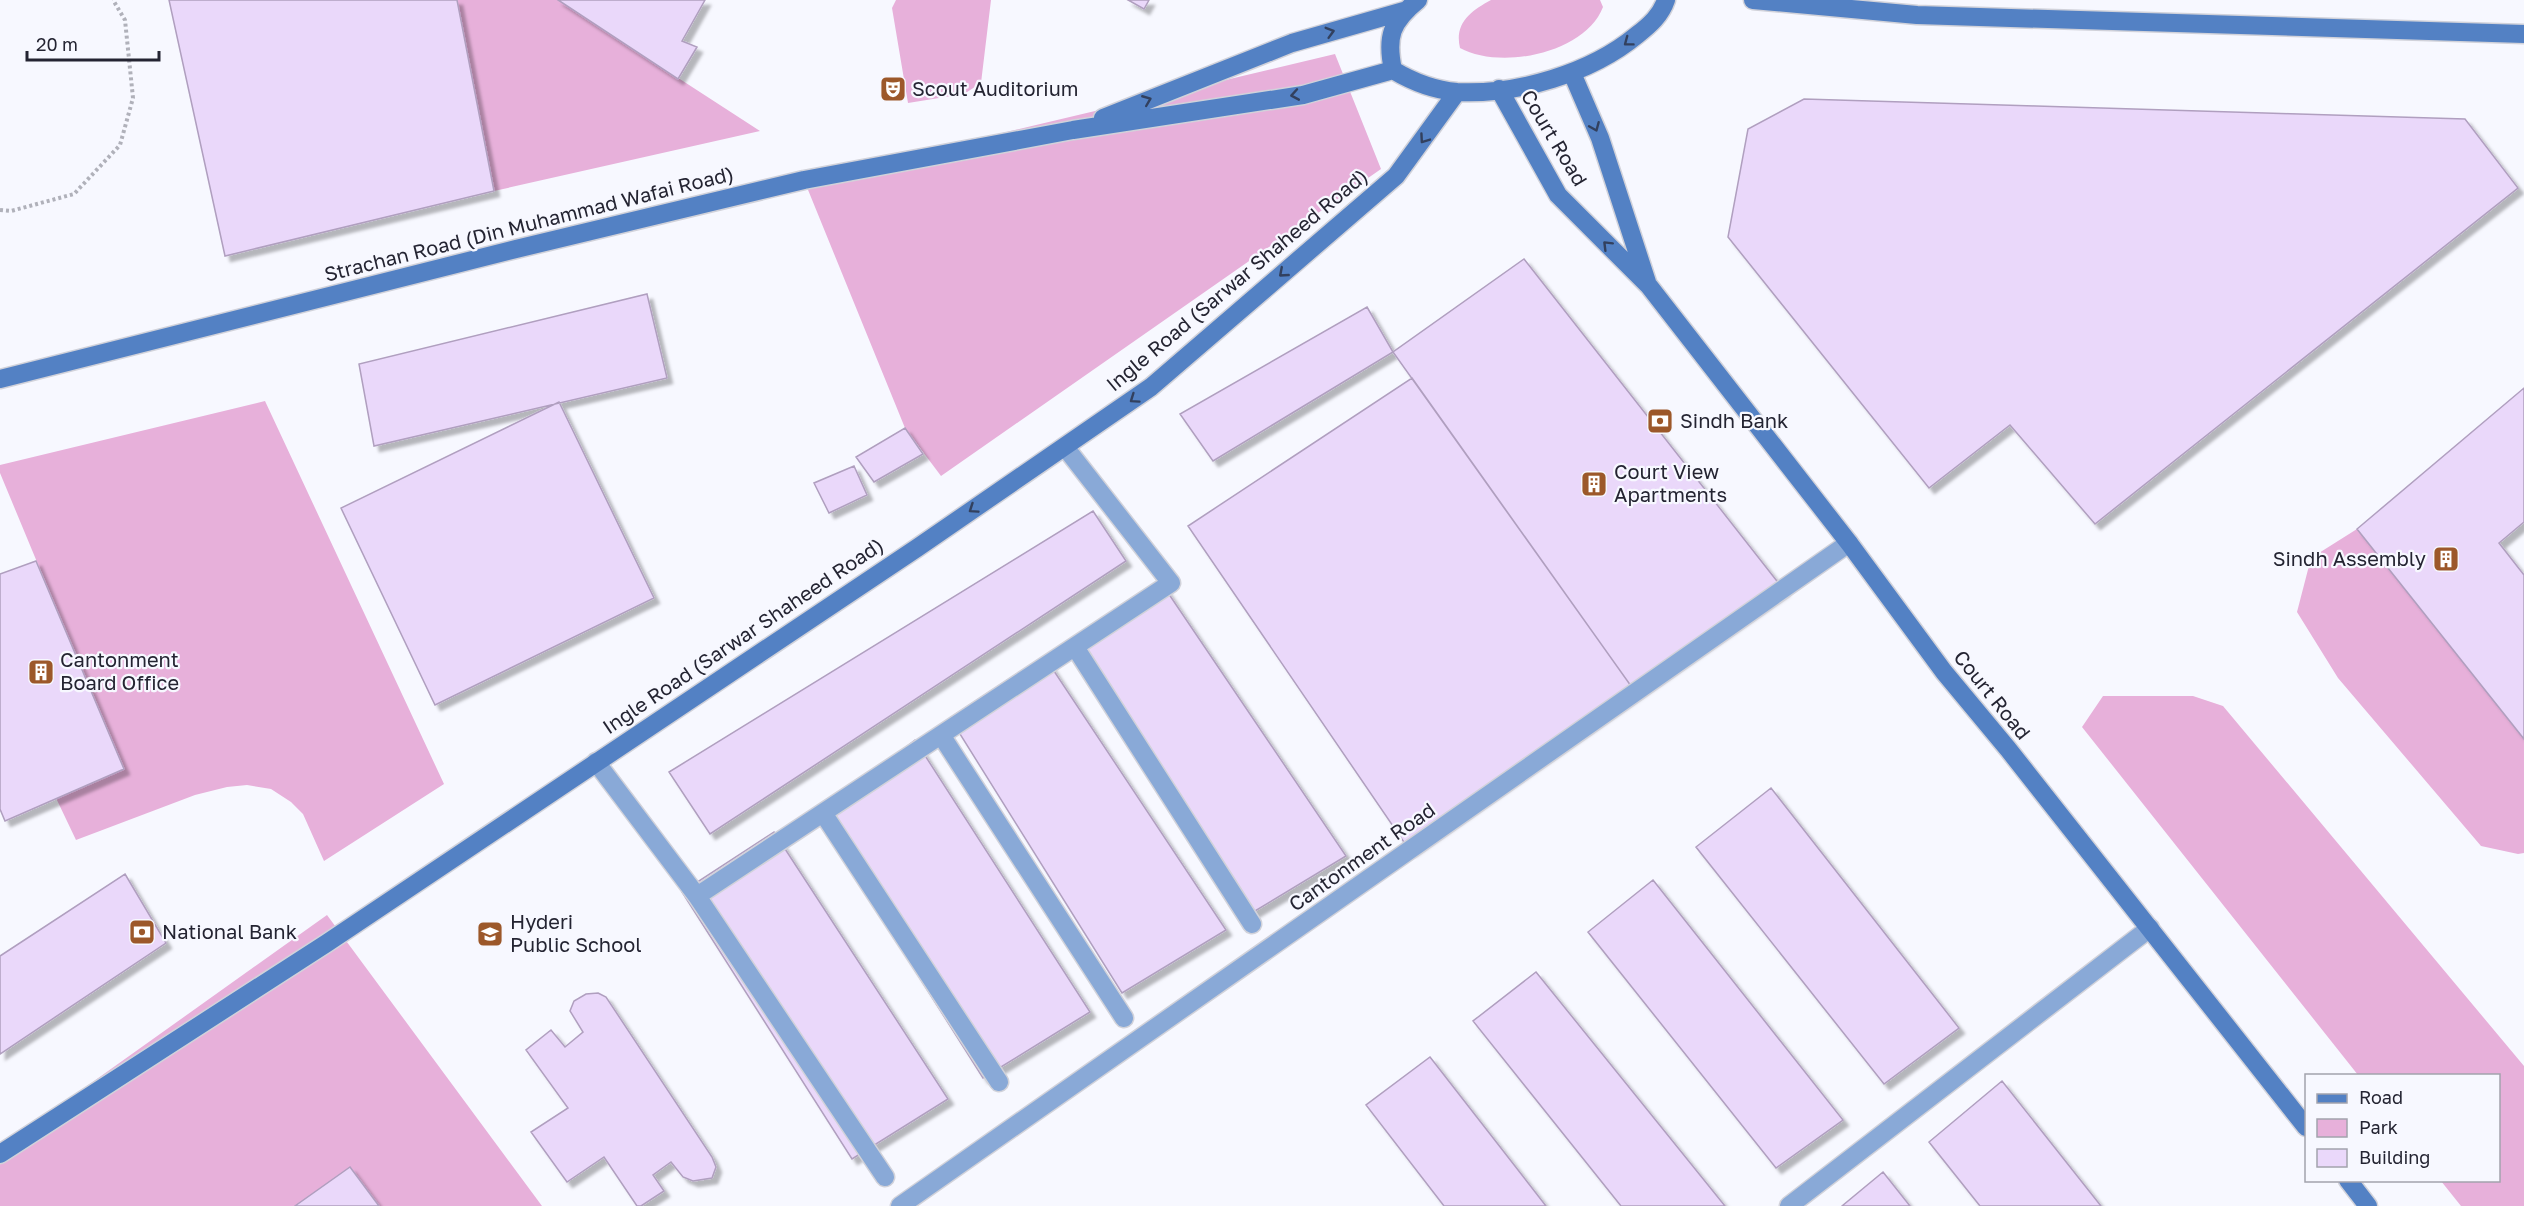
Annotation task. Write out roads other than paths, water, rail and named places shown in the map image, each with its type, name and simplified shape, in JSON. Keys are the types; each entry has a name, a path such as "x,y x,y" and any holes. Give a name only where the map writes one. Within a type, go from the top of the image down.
{"main road":[{"path":"1411,6 1392,30 1388,50 1393,70 1419,85 1457,92 1498,89 1539,82 1572,73 1604,58 1626,44 1662,11 1666,0"},
{"path":"1753,0 1917,15 2524,34"},
{"path":"1905,0 1917,15"},
{"name":"Strachan Road (Din Muhammad Wafai Road)","path":"1073,130 1292,44 1411,6"},
{"name":"Strachan Road (Din Muhammad Wafai Road)","path":"0,379 516,249 804,180 1073,130 1302,94 1393,70"},
{"name":"Court Road","path":"1572,73 1600,138 1649,286"},
{"name":"Court Road","path":"1498,89 1558,195 1649,286 1849,543 1944,672 2008,749 2305,1125"},
{"name":"Ingle Road (Sarwar Shaheed Road)","path":"0,1154 327,943 1151,387 1396,176 1457,92"},
{"path":"2350,1182 2368,1206"}],"street":[{"path":"697,896 1171,583 1065,447"},
{"name":"Cantonment Road","path":"900,1206 1849,543"},
{"path":"1075,647 1252,924"},
{"path":"941,735 1124,1018"},
{"path":"596,762 697,896 885,1177"},
{"path":"823,813 999,1082"},
{"path":"1789,1206 2150,928"}],"place":[{"name":"Scout Auditorium","path":"893,89"},
{"name":"Sindh Bank","path":"1660,421"},
{"name":"Court View Apartments","path":"1594,484"},
{"name":"Sindh Assembly","path":"2446,559"},
{"name":"Cantonment Board Office","path":"41,672"},
{"name":"National Bank","path":"142,932"},
{"name":"Hyderi Public School","path":"490,934"}]}
